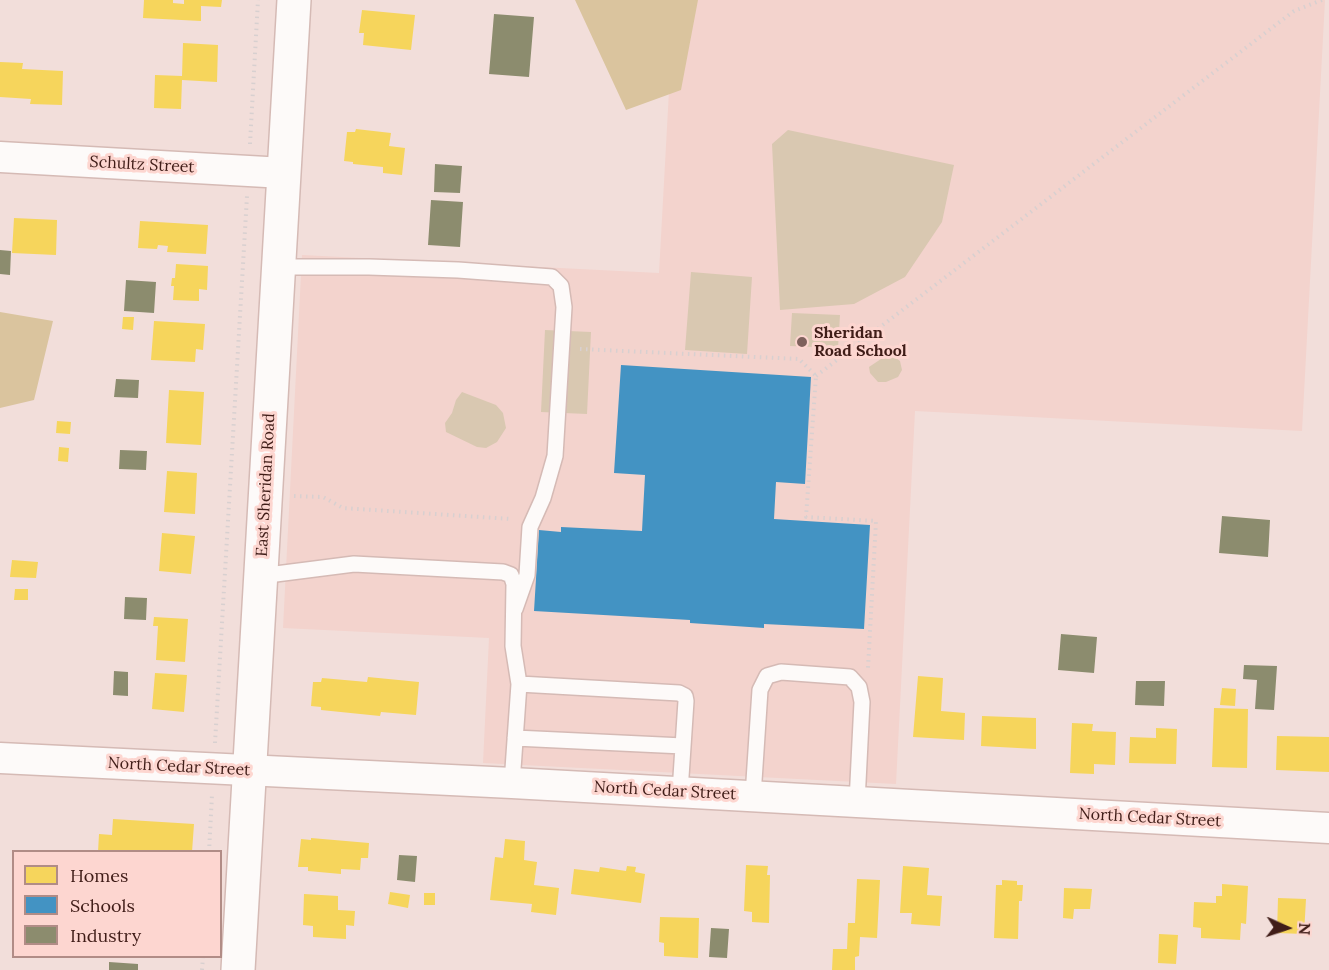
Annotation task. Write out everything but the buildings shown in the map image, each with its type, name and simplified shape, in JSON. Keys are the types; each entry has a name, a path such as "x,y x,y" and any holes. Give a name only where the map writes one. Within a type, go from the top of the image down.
{"street":[{"name":"East Sheridan Road","path":"238,970 294,0"},
{"name":"Schultz Street","path":"0,157 284,173"},
{"name":"North Cedar Street","path":"0,758 512,783 1329,828"}],"lane":[{"path":"279,267 436,269 552,277 561,286 564,307 555,456 543,498 530,526 527,575 514,609"},
{"path":"260,576 354,564 504,572 511,575 514,584 513,646 519,684 512,783"},
{"path":"753,796 760,690 767,676 781,672 850,677 859,687 862,702 857,802"},
{"path":"519,684 680,693 685,696 680,792"},
{"path":"515,738 683,746"}],"path":[{"path":"209,850 258,0"},
{"path":"859,687 869,667 876,521 806,517 816,376 1294,11 1322,0"},
{"path":"561,348 799,359 816,376"},
{"path":"293,496 323,497 343,508 533,520"}],"shaded area":[{"path":"575,0 698,0 681,90 626,110"},
{"name":"Sheridan Road School","path":"674,0 1325,0 1302,431 915,411 896,784 483,763 489,638 283,628 302,255 659,273"},
{"path":"788,130 954,165 942,222 905,277 854,304 780,310 772,144"},
{"path":"691,272 752,277 747,354 685,350"},
{"path":"0,312 53,321 34,400 0,408"},
{"path":"792,313 840,315 838,348 790,346"},
{"path":"545,330 591,332 587,414 541,412"},
{"path":"893,356 900,361 902,370 898,377 886,382 878,382 870,373 869,367 881,359"},
{"path":"462,392 496,405 503,413 506,428 497,442 486,448 477,447 446,432 445,423"}],"place":[{"name":"Sheridan Road School","path":"802,342"}]}
